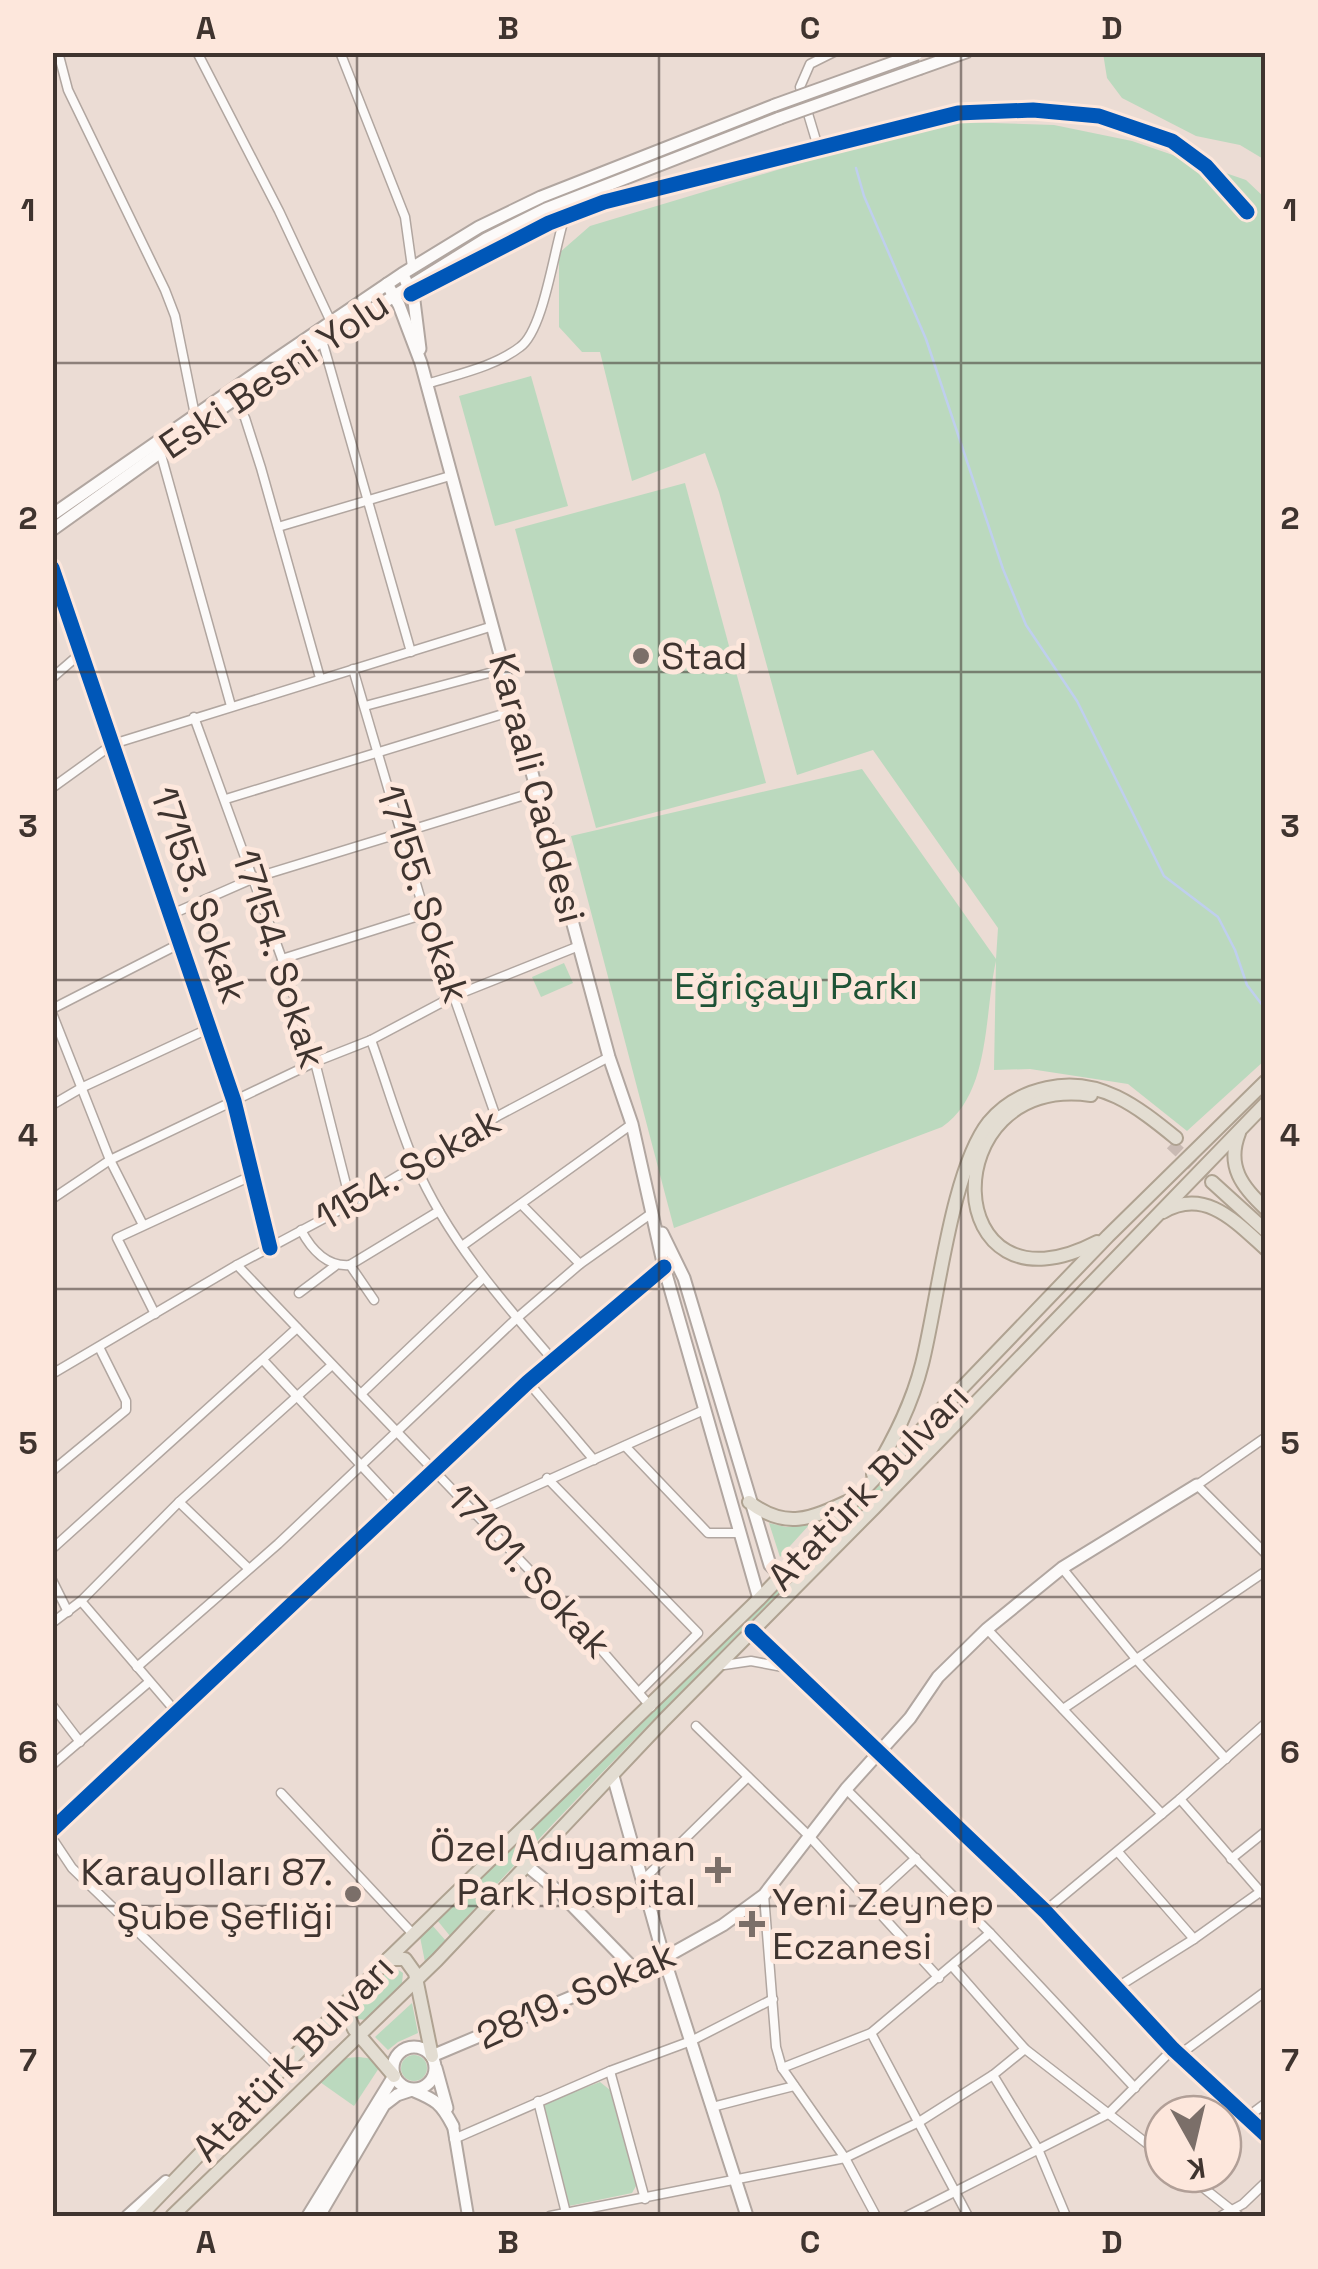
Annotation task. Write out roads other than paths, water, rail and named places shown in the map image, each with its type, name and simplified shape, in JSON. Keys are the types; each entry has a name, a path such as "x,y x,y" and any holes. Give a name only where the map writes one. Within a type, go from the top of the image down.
{"highway":[{"name":"Atatürk Bulvarı","path":"140,2216 412,1934 651,1707 1108,1236 1266,1081"},
{"path":"749,1502 768,1516 787,1520 817,1515 860,1495 913,1395 965,1168 990,1121 1008,1104 1030,1092 1072,1084 1120,1096 1174,1141 1123,1106 1079,1094 1034,1101 996,1127 981,1154 974,1178 976,1213 993,1240 1018,1256 1046,1258 1073,1255 1108,1236"},
{"name":"Atatürk Bulvarı","path":"172,2216 416,1981 1265,1103"},
{"path":"1240,1130 1233,1158 1236,1172 1242,1186 1266,1209"},
{"path":"1266,1219 1214,1179 1266,1232"},
{"path":"1156,1215 1186,1203 1202,1203 1230,1217 1266,1248"},
{"path":"388,1959 405,1959 412,1965 434,2060"},
{"path":"343,2005 349,2022 394,2076"}],"main road":[{"name":"Eski Besni Yolu","path":"52,516 331,322 526,218 780,118 966,52"},
{"name":"Eski Besni Yolu","path":"408,280 479,227 530,202 919,53"},
{"path":"408,280 418,318 421,363"},
{"name":"Eski Besni Yolu","path":"52,530 390,289"},
{"path":"390,289 421,363"},
{"name":"Karaali Caddesi","path":"421,363 609,1057 632,1124 664,1267 758,1599"},
{"name":"Karaali Caddesi","path":"652,1213 684,1278 749,1502 770,1565 782,1576"},
{"name":"2819. Sokak","path":"434,2060 664,1958 723,1925 764,1895 846,1789 910,1718 938,1677 986,1629 1062,1568 1198,1485"},
{"path":"613,1776 664,1958 747,2216"},
{"path":"526,1866 558,1892 636,1970"},
{"path":"308,2216 394,2076 394,2060 404,2049 420,2047 434,2060 454,2133"},
{"path":"319,2216 384,2105 433,2079 434,2060"},
{"path":"394,2076 401,2086 441,2104 454,2133"}],"street":[{"path":"58,52 68,90 165,290 196,414"},
{"path":"197,52 280,211 331,322"},
{"path":"340,52 405,217 408,280 604,202 958,113 1033,110 1099,116 1172,142 1206,166 1247,212"},
{"path":"818,147 800,87 810,64 834,52"},
{"path":"426,384 491,364 530,338 542,310 555,244 566,216"},
{"path":"322,340 411,652"},
{"path":"234,400 245,418 320,678"},
{"path":"160,451 231,706"},
{"path":"278,527 450,476"},
{"name":"17153. Sokak","path":"52,568 234,1100 270,1248"},
{"path":"52,788 113,744 493,626"},
{"path":"52,678 82,652"},
{"name":"17155. Sokak","path":"353,669 426,914 496,1117"},
{"path":"365,706 504,669"},
{"path":"226,799 516,710"},
{"name":"17154. Sokak","path":"194,717 282,959 315,1062 351,1204"},
{"path":"172,914 254,878 538,791"},
{"path":"282,959 426,914"},
{"path":"143,1225 110,1160 52,1011 181,942"},
{"path":"52,1199 110,1160 234,1100 371,1040 454,996 580,946"},
{"path":"52,1105 210,1028"},
{"path":"371,1040 416,1165 439,1210 484,1278 553,1360"},
{"name":"1154. Sokak","path":"52,1374 496,1117 609,1057"},
{"path":"462,1246 632,1124"},
{"path":"155,1314 117,1238 250,1176"},
{"path":"521,1204 580,1264"},
{"path":"299,1293 335,1266 350,1265 439,1210"},
{"path":"137,1667 278,1544 517,1318 580,1264 652,1213"},
{"path":"300,1230 335,1266"},
{"name":"17101. Sokak","path":"237,1265 559,1600 651,1707"},
{"path":"350,1265 374,1300"},
{"path":"281,2070 72,1868 52,1834 528,1382 664,1267"},
{"path":"362,1393 484,1278"},
{"path":"52,1549 297,1328"},
{"path":"52,1472 126,1410 126,1401 98,1347"},
{"path":"264,1360 398,1505"},
{"path":"52,1623 82,1600 179,1502 332,1365"},
{"path":"528,1382 594,1460"},
{"path":"473,1514 704,1410"},
{"path":"1266,1438 1198,1485 1266,1554"},
{"path":"625,1446 708,1533 740,1534"},
{"path":"547,1478 698,1632 640,1691"},
{"path":"179,1502 248,1568"},
{"path":"1062,1568 1137,1660 1226,1759"},
{"path":"1064,1710 1266,1571"},
{"path":"52,1580 68,1612"},
{"path":"82,1600 178,1713"},
{"path":"986,1629 1162,1814"},
{"path":"752,1631 1046,1912 1176,2052 1266,2135"},
{"path":"715,1668 751,1661 790,1668"},
{"path":"52,1765 150,1682"},
{"path":"52,1705 80,1742"},
{"path":"1046,1912 1266,1723"},
{"path":"696,1726 809,1836 939,1978"},
{"path":"643,1880 748,1776"},
{"path":"846,1789 990,1933 1135,2088"},
{"path":"281,1793 412,1934"},
{"path":"1116,1988 1262,1895 1180,1799"},
{"path":"1231,1859 1266,1831"},
{"path":"1118,1852 1194,1939"},
{"path":"869,1901 916,1858"},
{"path":"764,1895 776,2047 782,2068 845,2158 876,2216"},
{"path":"782,2068 871,2032 990,1933"},
{"path":"952,1967 1026,2049 1143,2141"},
{"path":"908,2216 1108,2114 1176,2052 1266,1992"},
{"path":"468,2216 454,2133 690,2041 774,1999"},
{"path":"871,2032 968,2216"},
{"path":"550,2216 845,2158 920,2122 1026,2049"},
{"path":"610,2071 645,2199"},
{"path":"993,2075 1038,2148 1066,2216"},
{"path":"712,2107 794,2086"},
{"path":"538,2102 566,2213"},
{"path":"1246,2118 1266,2103"},
{"path":"127,2216 226,2126"},
{"path":"181,2216 246,2146"},
{"path":"1222,2216 1235,2213 1266,2182"},
{"path":"1211,2194 1235,2213"},
{"path":"600,2205 602,2216"}],"waterway":[{"path":"856,168 864,196 926,339 1003,569 1026,625 1077,701 1164,876 1218,917 1247,985 1266,1010"}],"tunnel":[{"path":"1171,1144 1206,1177"}],"place":[{"name":"Stad","path":"641,656"},
{"name":"Özel Adıyaman Park Hospital","path":"718,1870"},
{"name":"Karayolları 87. Şube Şefliği","path":"353,1894"},
{"name":"Yeni Zeynep Eczanesi","path":"752,1924"}],"park label":[{"name":"Eğriçayı Parkı","path":"796,986"}]}
